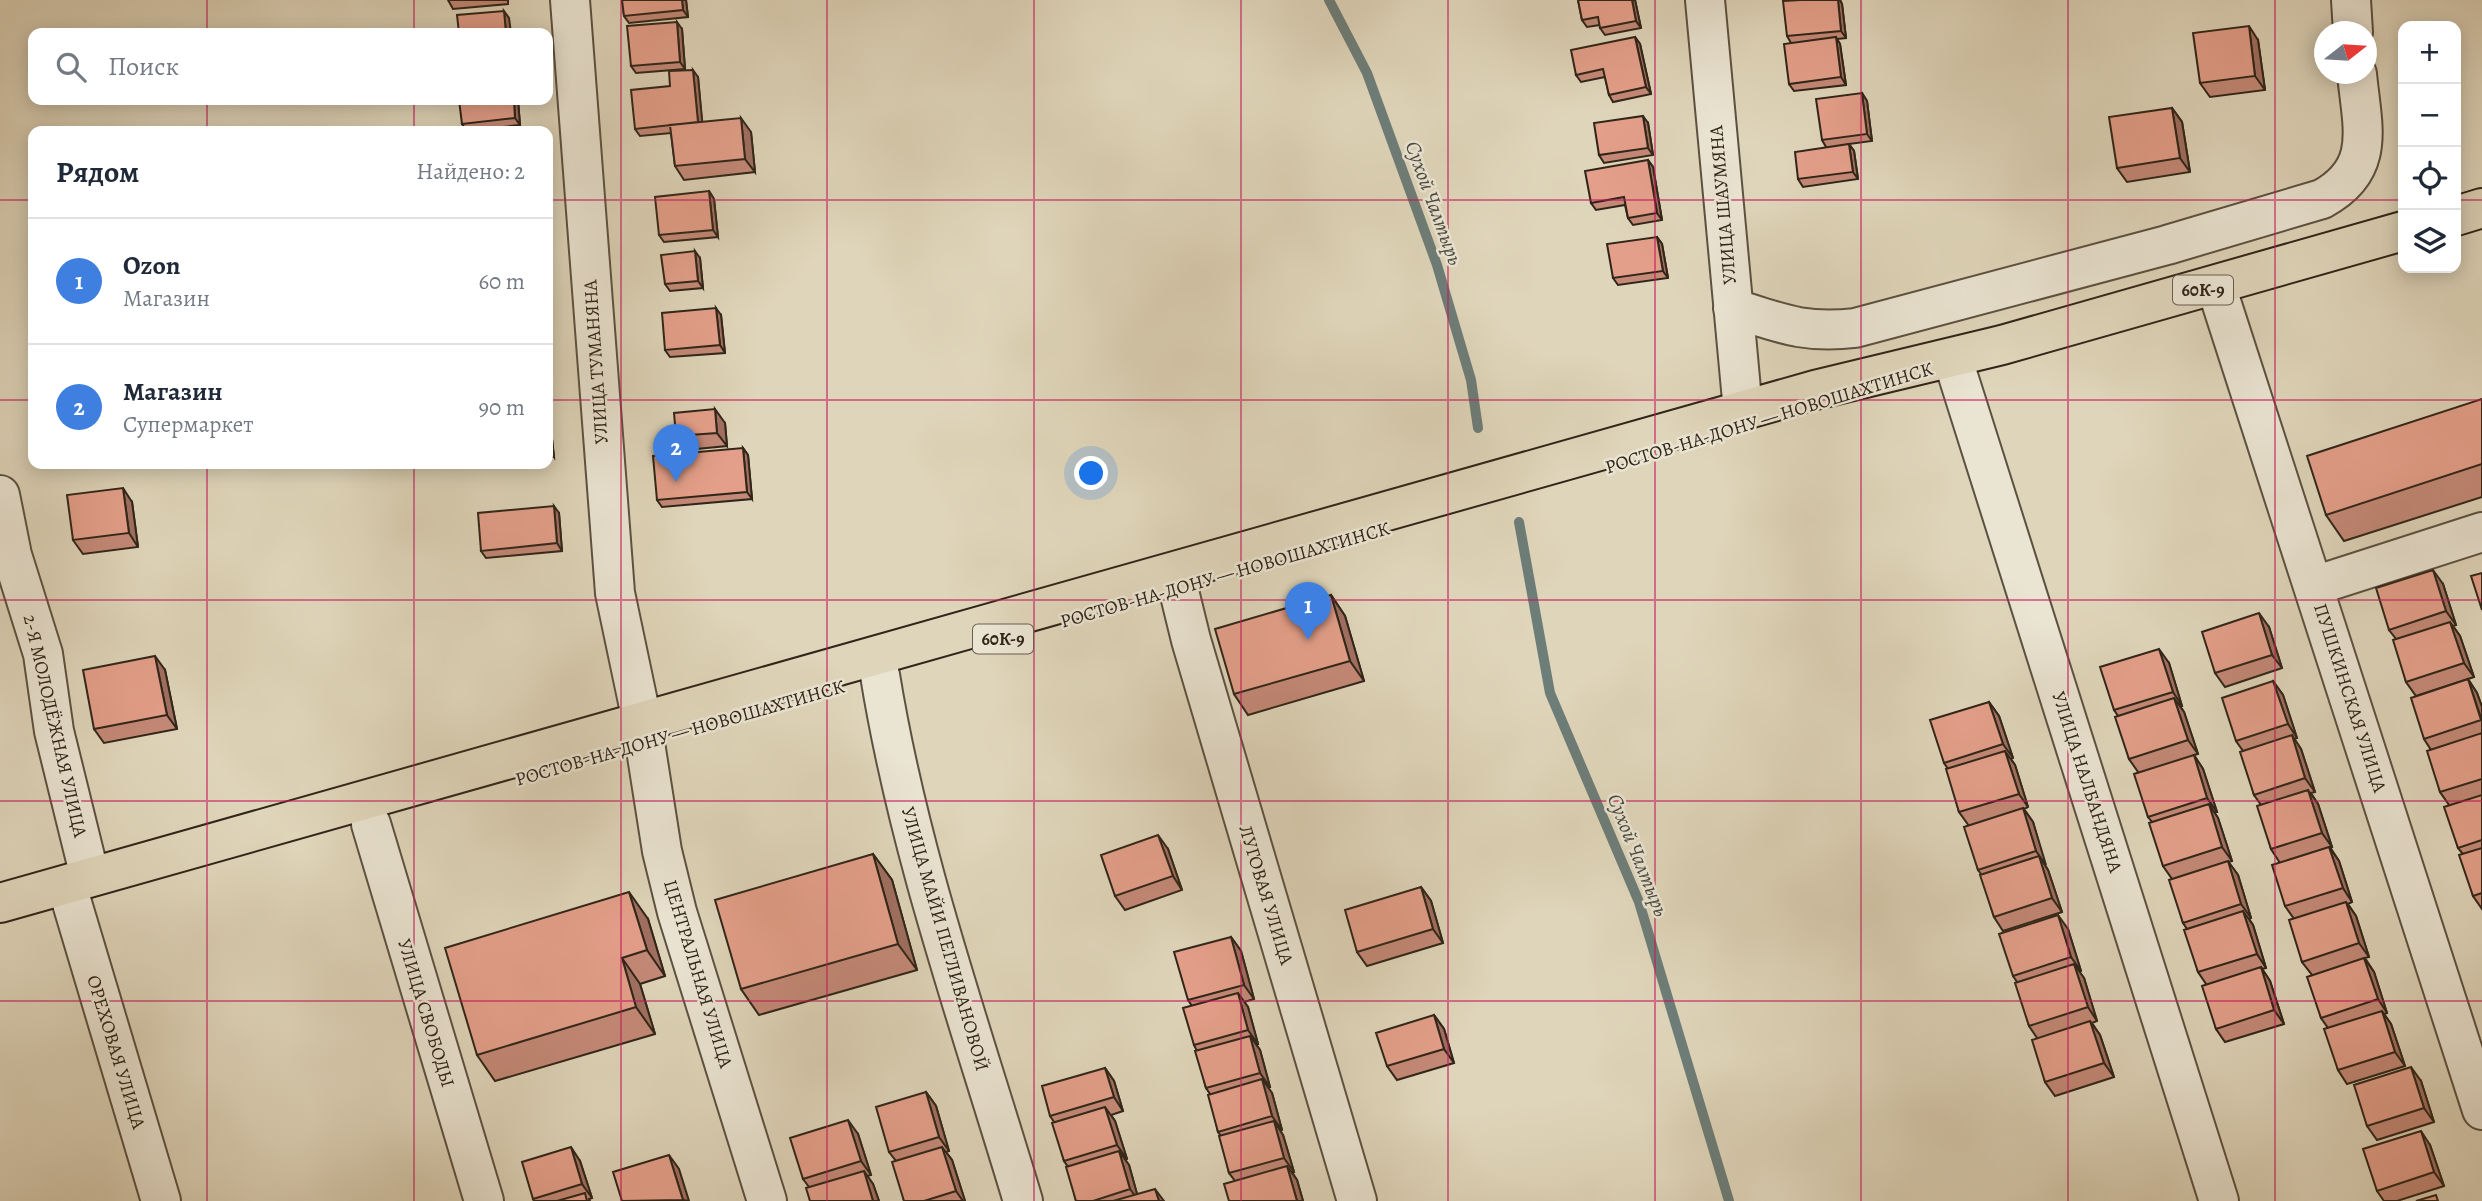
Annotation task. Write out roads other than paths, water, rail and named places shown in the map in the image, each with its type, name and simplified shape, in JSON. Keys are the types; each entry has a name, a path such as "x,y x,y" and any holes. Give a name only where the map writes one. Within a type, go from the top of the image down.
{"main road":[{"path":"2461,214 2482,208"},
{"name":"РОСТОВ-НА-ДОНУ — НОВОШАХТИНСК","path":"0,923 81,890 643,732 1815,390 2002,345 2398,232"},
{"name":"РОСТОВ-НА-ДОНУ — НОВОШАХТИНСК","path":"0,903 81,890 371,824 643,732 880,675 1178,587 1819,406 2002,345"}],"street":[{"name":"УЛИЦА ТУМАНЯНА","path":"570,0 615,593 643,732"},
{"name":"УЛИЦА ШАУМЯНА","path":"1705,0 1743,411"},
{"path":"2351,0 2352,21"},
{"path":"1733,307 1800,330 1855,328 2167,245 2322,199 2345,184 2361,159 2357,84"},
{"name":"ПУШКИНСКАЯ УЛИЦА","path":"2217,286 2482,1110"},
{"name":"УЛИЦА НАЛБАНДЯНА","path":"1954,363 2220,1201"},
{"name":"2-Я МОЛОДЁЖНАЯ УЛИЦА","path":"0,495 12,555 43,654 81,890"},
{"path":"2314,586 2482,533"},
{"name":"ЛУГОВАЯ УЛИЦА","path":"1178,587 1191,640 1357,1201"},
{"name":"УЛИЦА МАЙИ ПЕГЛИВАНОВОЙ","path":"880,675 892,753 909,819 1023,1201"},
{"name":"ЦЕНТРАЛЬНАЯ УЛИЦА","path":"643,732 662,851 677,912 767,1201"},
{"name":"УЛИЦА СВОБОДЫ","path":"371,824 484,1201"},
{"name":"ОРЕХОВАЯ УЛИЦА","path":"81,890 161,1201"}],"waterway":[{"name":"Сухой Чалтырь","path":"1329,0 1367,73 1437,265 1471,380 1478,428"},
{"name":"Сухой Чалтырь","path":"1519,522 1550,693 1639,902 1729,1201"}],"place":[{"name":"Магазин","path":"676,482"},
{"name":"Ozon","path":"1308,640"}]}
